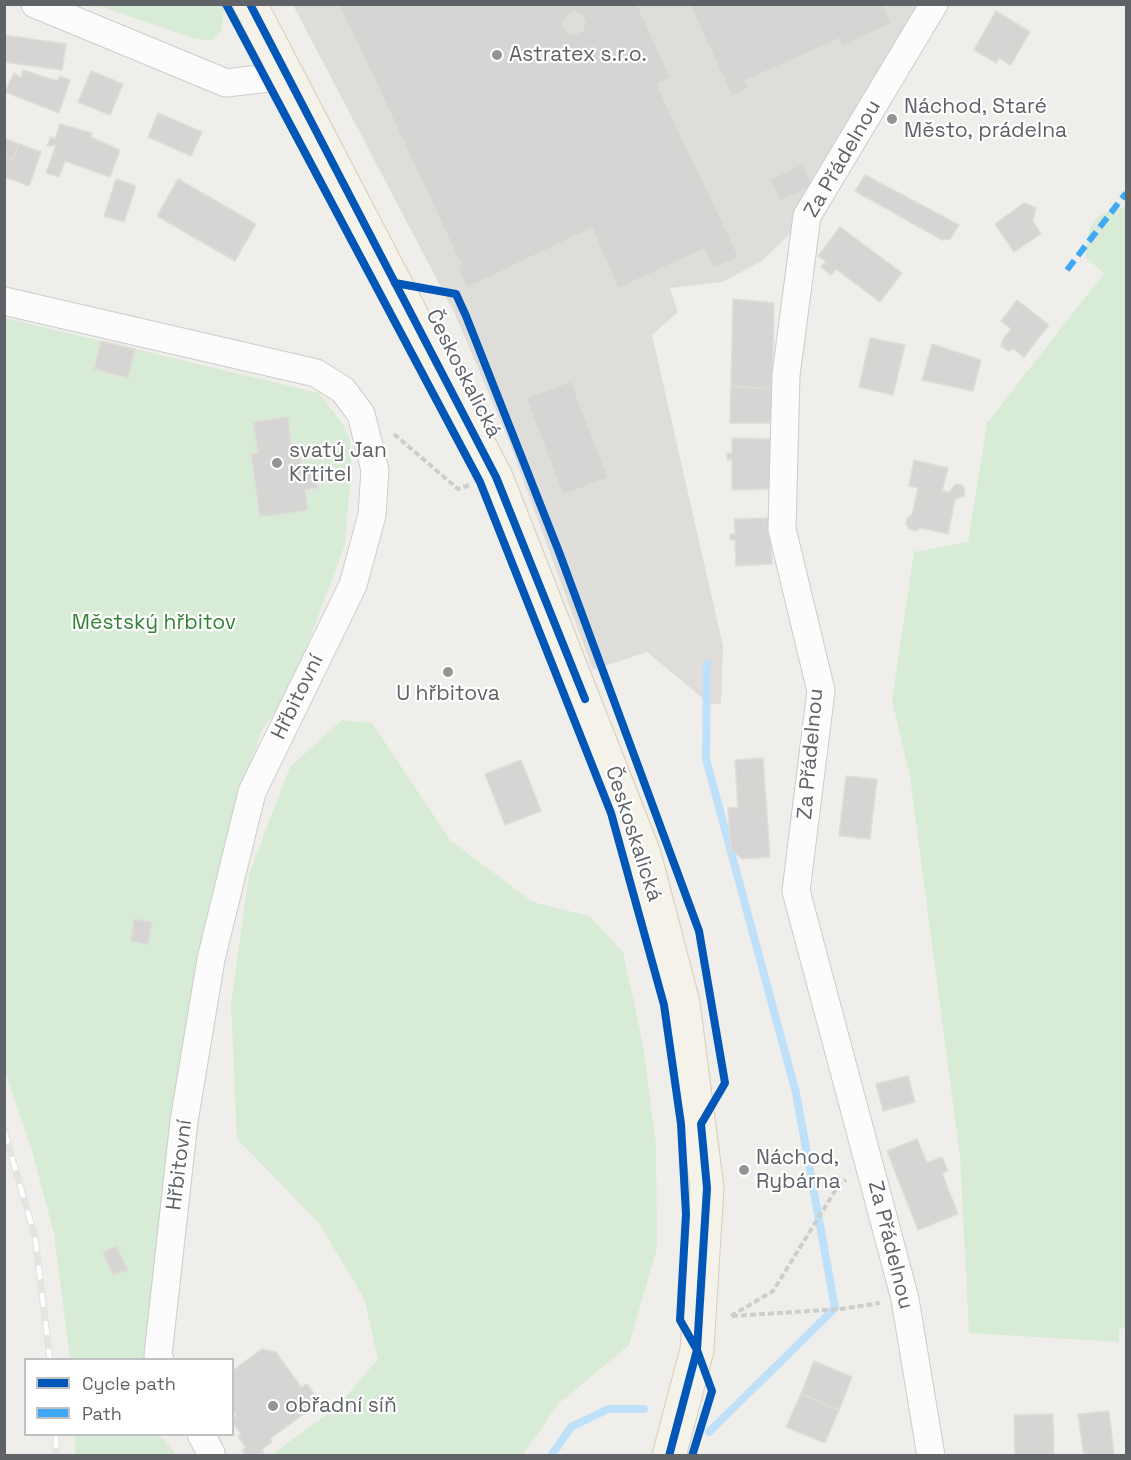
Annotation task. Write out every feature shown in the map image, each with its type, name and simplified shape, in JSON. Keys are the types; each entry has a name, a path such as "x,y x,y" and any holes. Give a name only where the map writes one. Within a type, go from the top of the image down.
{"main road":[{"name":"Českoskalická","path":"250,4 285,76 345,185 496,477 644,854 683,1003 707,1188 698,1350 669,1455"}],"street":[{"path":"35,4 226,83 285,76"},
{"name":"Za Přádelnou","path":"931,1455 905,1299 796,891 821,691 782,529 786,375 807,216 934,4"},
{"name":"Hřbitovní","path":"4,301 316,373 343,390 361,414 375,470 372,515 353,585 252,792 211,959 184,1121 158,1355 160,1358"}],"path":[{"path":"361,414 381,420 458,489"},
{"path":"870,1168 838,1186 773,1291 731,1316 841,1310 905,1299"}],"shaded area":[{"path":"293,5 929,5 798,226 762,261 722,282 670,288 678,312 652,335 723,646 721,703 711,705 647,652 593,670 507,436 455,314"}],"green space":[{"path":"97,5 224,5 222,30 211,41 192,38"},
{"path":"1126,207 1126,1328 1119,1329 1119,1342 969,1333 960,1157 910,777 892,700 914,552 968,542 987,423 1104,273 1086,258 1090,228 1099,217"},
{"name":"Městský hřbitov","path":"5,318 319,393 343,425 350,441 351,468 345,545 296,675 286,696 261,732 229,832 202,936 152,1358 70,1358 54,1234 33,1154 5,1071","holes":["299,448 303,474 315,472 318,488 305,490 308,510 260,517 258,453"]},
{"path":"342,720 372,723 450,840 533,902 589,916 623,952 643,1045 656,1145 657,1248 629,1345 558,1404 523,1455 271,1455 337,1407 378,1359 364,1298 318,1222 237,1139 231,1004 249,874 290,767"},
{"path":"75,1436 160,1436 177,1455 75,1455"}],"building":[{"path":"339,4 637,4 671,78 658,84 666,104 739,257 713,269 704,249 618,289 592,228 467,288 457,267 461,265","holes":["574,12 582,15 585,23 582,31 575,34 567,32 563,24 566,16"]},
{"path":"689,4 882,4 891,24 842,46 839,39 745,81 749,88 732,96"},
{"path":"996,11 1030,32 1011,65 999,58 996,63 974,50"},
{"path":"4,35 66,44 62,70 4,62"},
{"path":"23,70 57,81 59,76 70,80 59,113 5,92 14,73 21,78"},
{"path":"91,71 123,84 110,115 78,102"},
{"path":"158,113 202,132 191,156 148,137"},
{"path":"60,124 92,133 91,137 120,150 110,177 65,161 59,177 46,173 56,145 47,146 51,137 55,139"},
{"path":"4,138 19,144 13,160 4,157"},
{"path":"19,144 41,152 29,186 4,177 4,157 13,160"},
{"path":"802,164 813,186 780,201 770,179"},
{"path":"865,175 959,225 950,239 942,240 855,191"},
{"path":"116,179 136,186 124,222 104,216"},
{"path":"178,179 256,224 235,261 157,216"},
{"path":"1024,203 1036,208 1033,221 1041,234 1014,252 995,224"},
{"path":"840,227 902,273 880,302 836,269 831,275 821,267 826,261 818,256"},
{"path":"733,299 774,303 772,389 731,386"},
{"path":"1017,300 1049,325 1024,357 1014,349 1008,351 1001,346 1003,339 1011,329 1001,321"},
{"path":"870,338 905,345 893,395 859,387"},
{"path":"101,341 135,349 128,378 94,369"},
{"path":"932,344 981,360 973,391 922,380"},
{"path":"571,381 608,478 563,495 526,398"},
{"path":"731,386 772,389 771,423 730,423"},
{"name":"svatý Jan Křtitel","path":"288,417 292,449 299,448 303,474 315,472 318,488 305,490 308,510 260,517 251,454 258,453 253,422"},
{"path":"732,438 771,439 770,489 732,490 732,459 727,460 727,453 732,453"},
{"path":"914,460 948,468 942,491 949,492 956,484 962,485 965,490 964,496 955,499 948,534 920,528 915,531 909,529 906,524 907,518 912,515 918,488 909,486"},
{"path":"771,518 772,564 736,566 735,540 730,540 730,534 735,534 734,519"},
{"path":"763,758 770,857 742,859 731,850 728,808 738,807 735,760"},
{"path":"521,760 541,811 505,825 485,774"},
{"path":"846,776 877,779 870,839 839,836"},
{"path":"134,919 152,922 148,944 131,941"},
{"path":"908,1076 915,1102 883,1111 876,1084"},
{"path":"917,1139 927,1163 942,1157 948,1171 942,1173 958,1214 918,1230 887,1151"},
{"path":"116,1246 128,1270 113,1275 103,1252"},
{"name":"obřadní síň","path":"262,1349 276,1352 301,1387 307,1384 320,1402 270,1439 272,1442 261,1450 264,1453 246,1456 242,1450 246,1448 238,1436 241,1434 234,1425 236,1415 234,1412 234,1370"},
{"path":"814,1361 852,1377 839,1410 801,1394"},
{"path":"801,1394 839,1410 825,1443 786,1427"},
{"path":"1109,1411 1114,1456 1084,1456 1078,1414"},
{"path":"1053,1414 1054,1456 1015,1456 1014,1415"}],"waterway":[{"path":"707,664 706,759 796,1093 835,1308 709,1432"},
{"path":"551,1456 571,1427 608,1409 644,1409"}],"railway":[{"path":"4,1130 35,1237 50,1358"},
{"path":"56,1436 56,1456"}],"marked path":[{"path":"1067,270 1126,193"}],"cycle path":[{"path":"226,4 480,482 611,813 664,1005 681,1124 686,1214 680,1320 697,1350 712,1391 692,1456"},
{"path":"250,4 496,477 585,699"},
{"path":"395,283 456,294 559,552 699,931 725,1083 701,1124 707,1188 697,1350 669,1456"}],"place":[{"name":"Astratex s.r.o.","path":"497,55"},
{"name":"Náchod, Staré Město, prádelna","path":"892,119"},
{"name":"svatý Jan Křtitel","path":"277,463"},
{"name":"U hřbitova","path":"448,672"},
{"name":"Náchod, Rybárna","path":"744,1170"},
{"name":"obřadní síň","path":"273,1406"}]}
